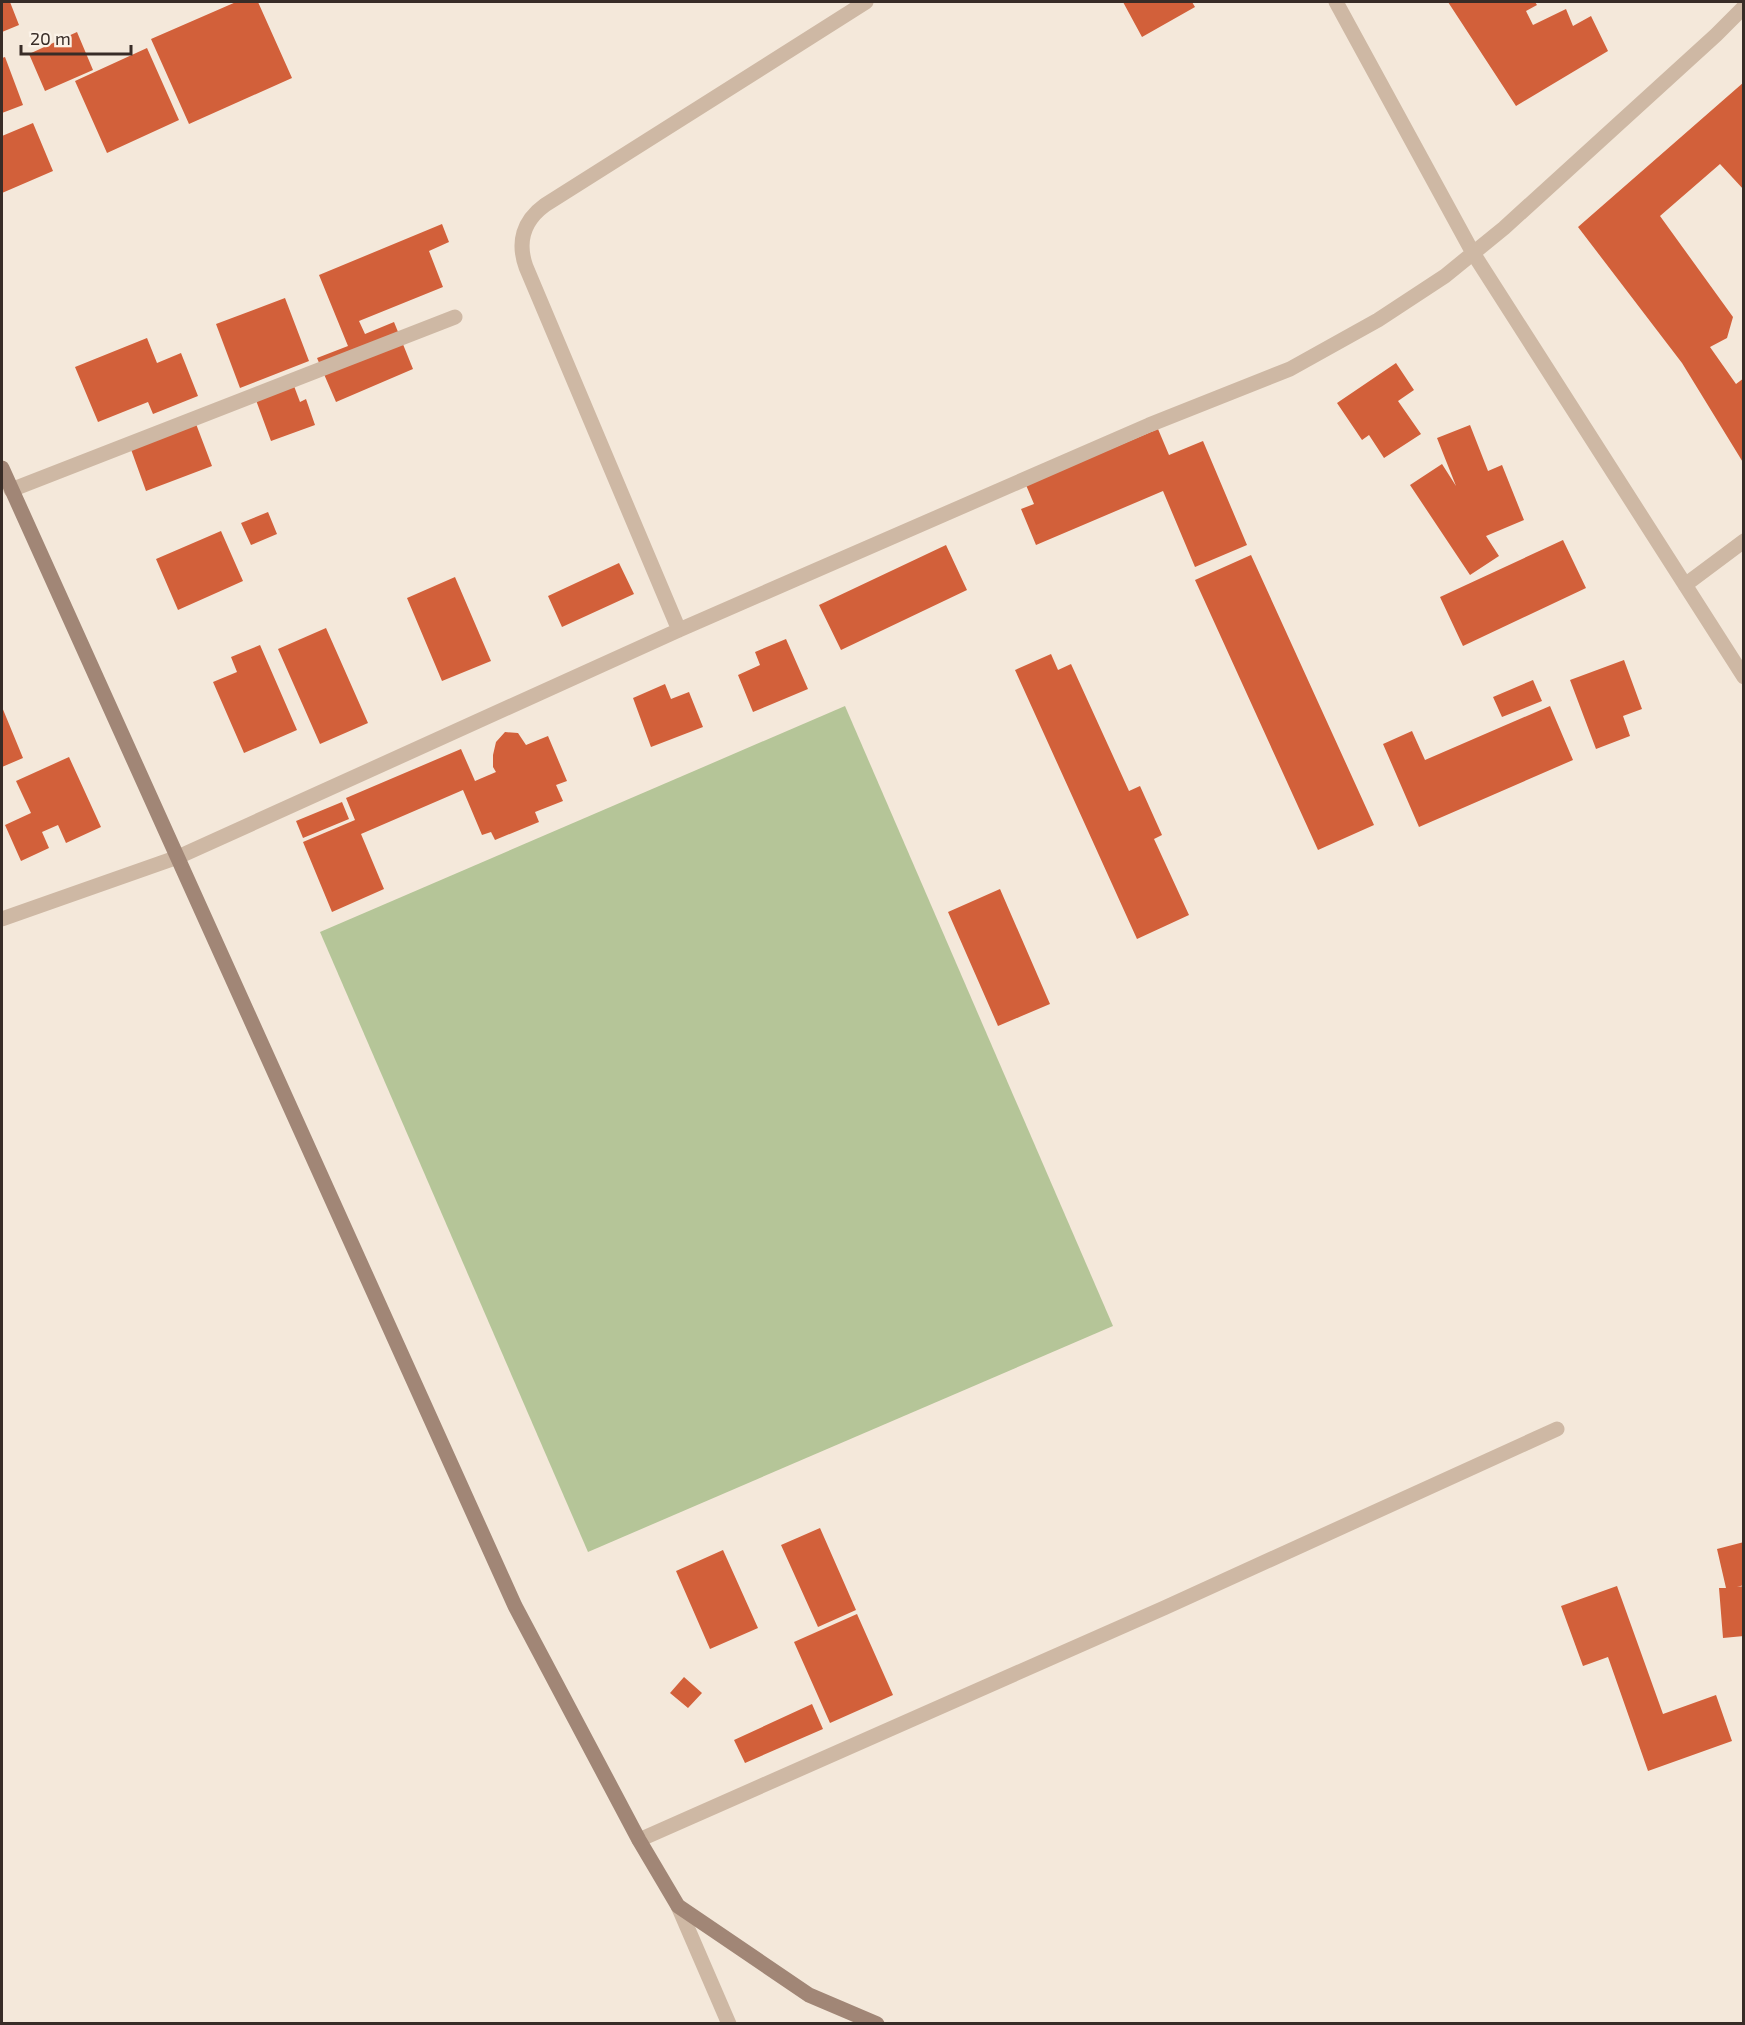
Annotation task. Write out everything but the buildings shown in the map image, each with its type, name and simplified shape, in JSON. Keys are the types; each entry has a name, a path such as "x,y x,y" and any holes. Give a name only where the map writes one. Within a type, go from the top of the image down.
{"main road":[{"path":"2,468 515,1605 639,1840 678,1906 809,1995 877,2024"}],"street":[{"path":"679,630 526,267 521,243 523,231 529,220 545,205 866,2"},
{"path":"1336,2 1473,253 1743,677"},
{"path":"2,919 178,856 679,630 1149,425 1290,369 1378,320 1445,276 1504,228 1575,164 1716,35 1743,7"},
{"path":"11,490 455,317"},
{"path":"1685,585 1743,541"},
{"path":"639,1840 1164,1608 1557,1429"},
{"path":"678,1906 729,2024"}],"green space":[{"path":"845,706 1113,1326 588,1552 320,932"}]}
